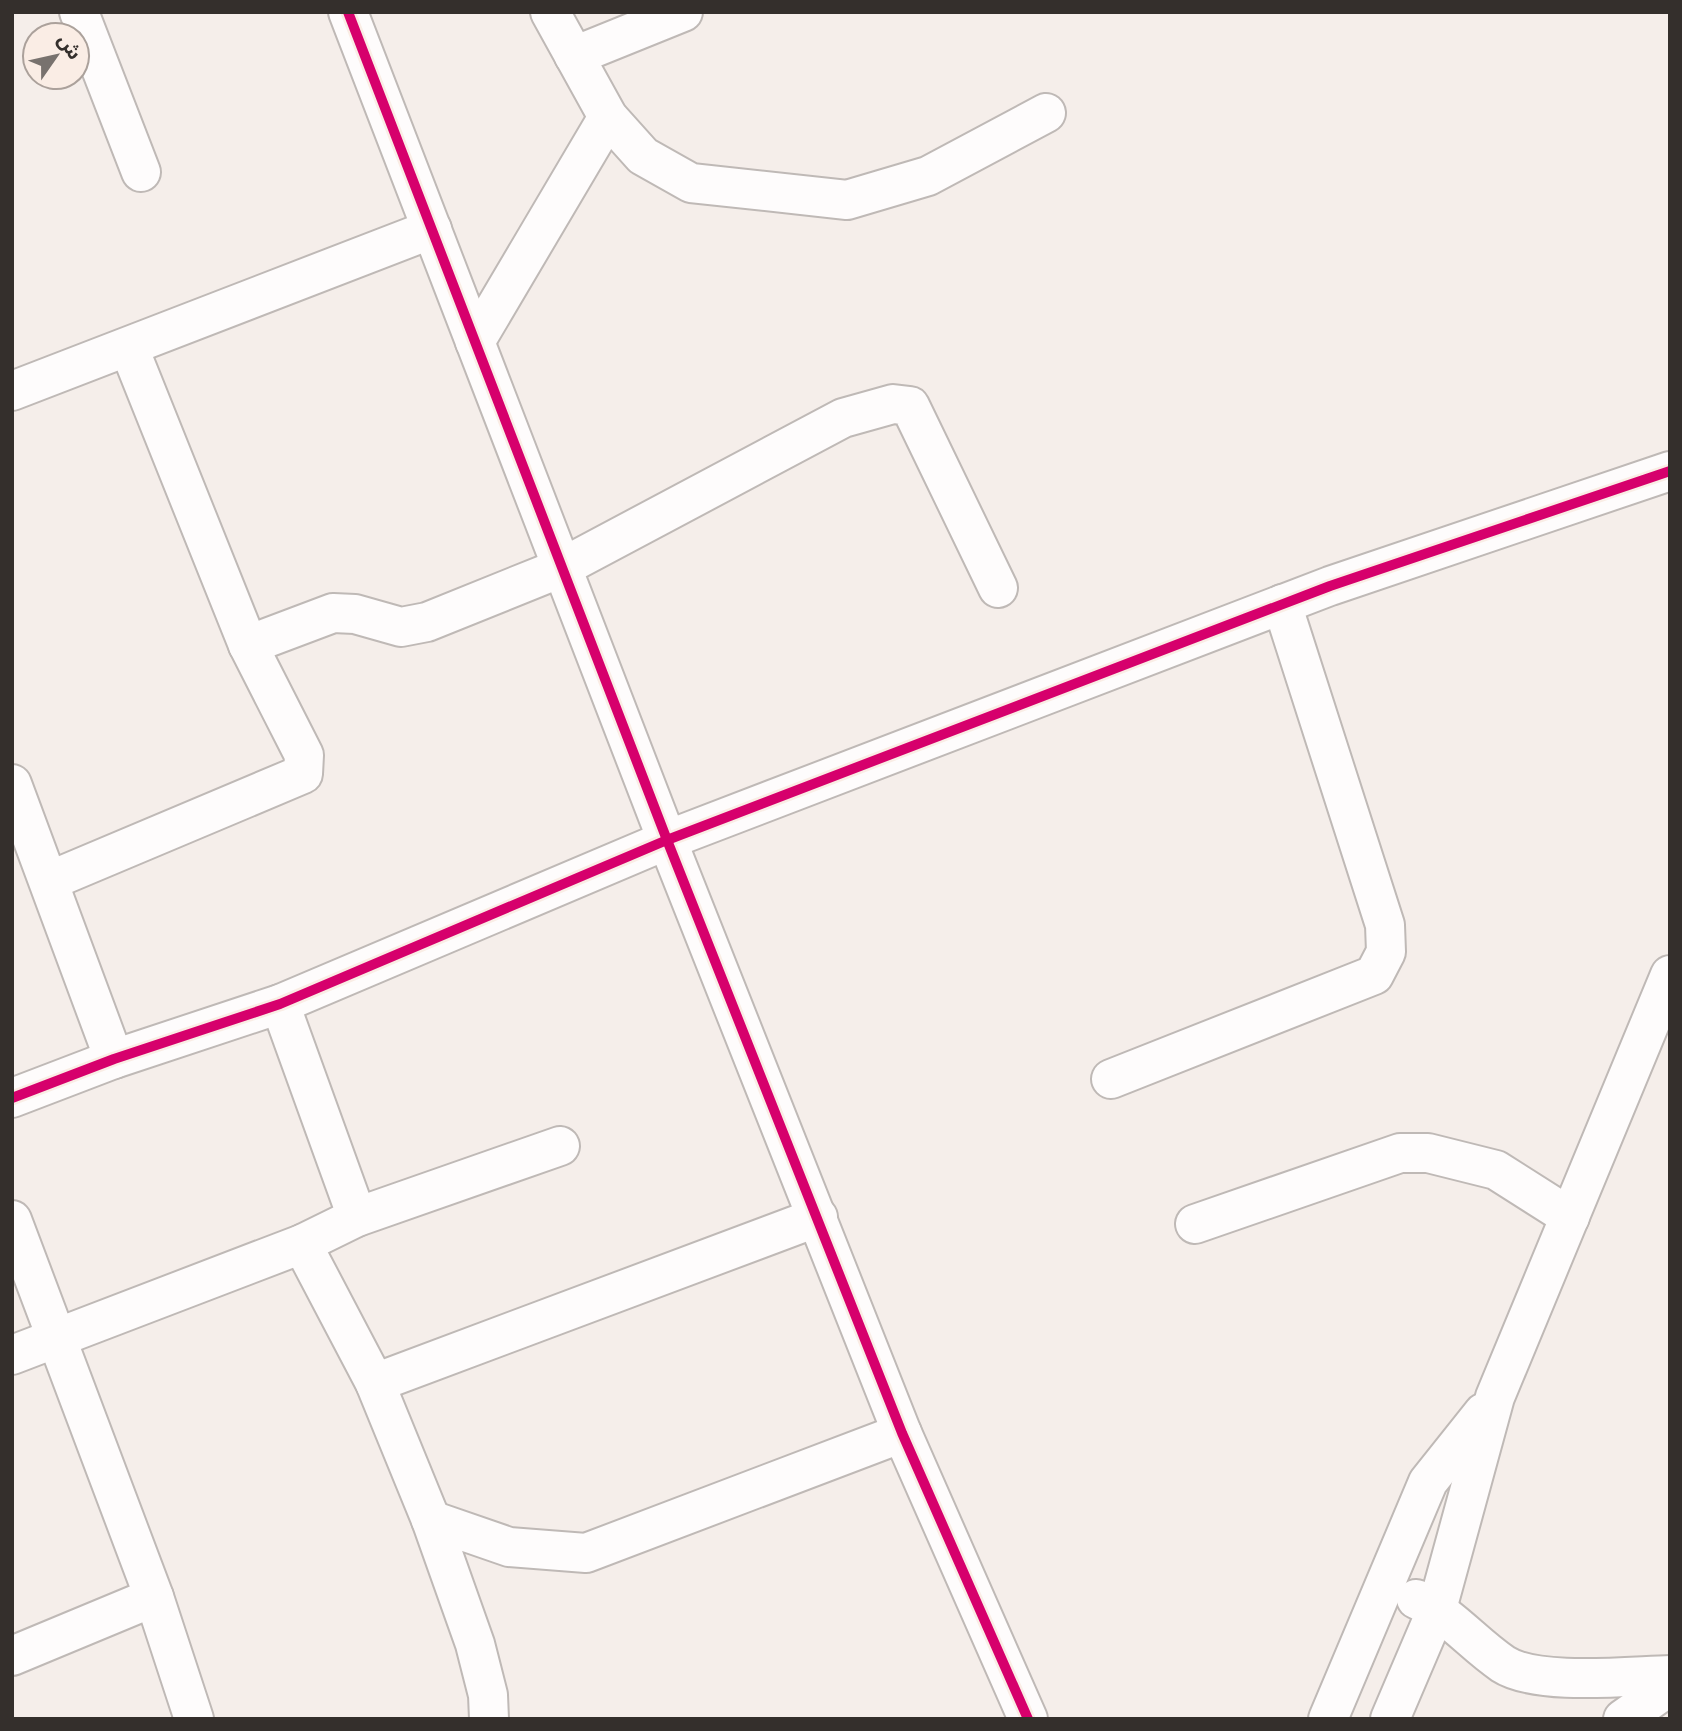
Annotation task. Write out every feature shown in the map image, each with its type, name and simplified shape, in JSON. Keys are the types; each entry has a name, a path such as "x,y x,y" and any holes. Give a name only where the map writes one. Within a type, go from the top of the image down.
{"street":[{"path":"79,12 141,172"},
{"path":"348,12 667,840 902,1433 1028,1719"},
{"path":"550,12 608,117 643,156 691,183 847,200 928,176 1046,113"},
{"path":"574,56 683,12"},
{"path":"475,342 608,117"},
{"path":"12,391 432,229"},
{"path":"49,881 303,774 304,755 248,645 129,348"},
{"path":"248,645 333,612 355,614 401,627 427,622 561,568 843,418 893,404 910,406 998,588"},
{"path":"12,1098 114,1059 280,1004 667,840 1282,604 1670,471"},
{"path":"1111,1079 1374,975 1386,952 1385,925 1282,604"},
{"path":"12,784 114,1059"},
{"path":"1390,1719 1437,1609 1495,1397 1670,975"},
{"path":"280,1004 357,1217"},
{"path":"12,1356 302,1244 357,1217 561,1146"},
{"path":"1195,1224 1400,1153 1427,1153 1496,1170 1570,1217"},
{"path":"375,1383 818,1217"},
{"path":"12,1220 154,1597 194,1719"},
{"path":"302,1244 375,1383 431,1520 475,1644 488,1695 489,1719"},
{"path":"1328,1719 1386,1587 1428,1482 1495,1397"},
{"path":"431,1520 509,1547 586,1553 902,1433"},
{"path":"1386,1587 1437,1609 1506,1666 1537,1674 1573,1678 1670,1675"},
{"path":"12,1656 154,1597"},
{"path":"1623,1719 1670,1686"}],"cycle path":[{"path":"348,12 667,840 902,1433 1028,1719"},
{"path":"12,1098 114,1059 280,1004 667,840 1330,586 1670,471"}]}
